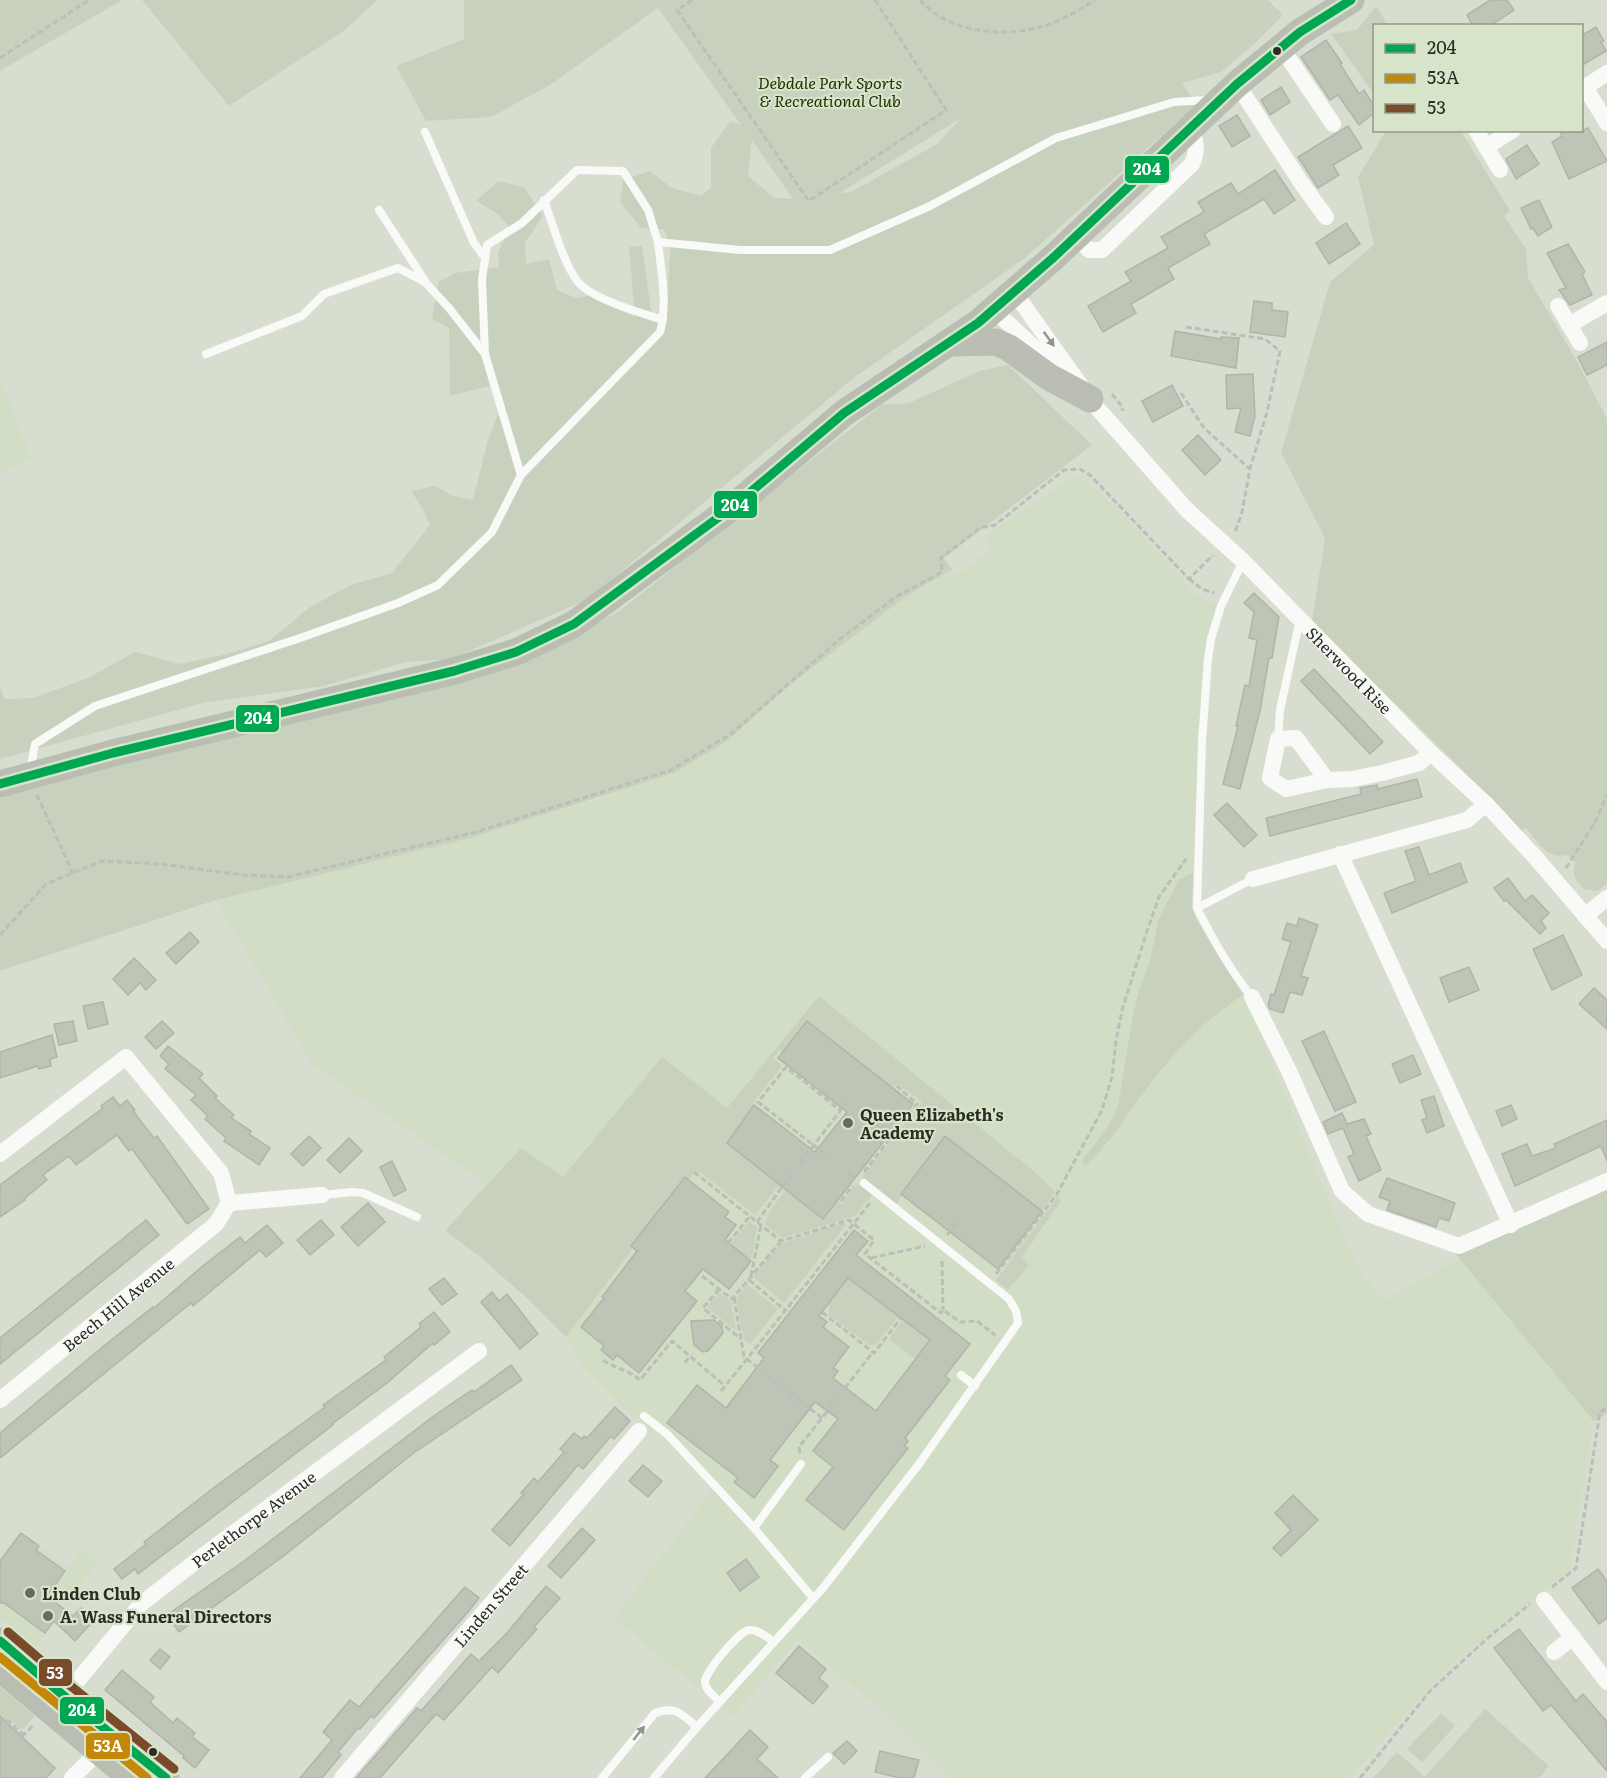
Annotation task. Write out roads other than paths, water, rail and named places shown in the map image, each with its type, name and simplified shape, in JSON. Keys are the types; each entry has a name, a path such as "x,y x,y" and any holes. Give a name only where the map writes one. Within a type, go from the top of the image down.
{"main road":[{"path":"0,784 112,753 454,671 516,652 574,624 734,506 844,413 994,310 1229,92 1300,32 1351,0"},
{"path":"948,343 996,342 1009,348 1049,377 1097,397"},
{"path":"0,1641 98,1752 131,1778"},
{"path":"0,1668 58,1704 166,1778"}],"street":[{"path":"1281,47 1333,124"},
{"path":"1607,73 1583,88 1607,123"},
{"path":"1229,92 1326,217"},
{"path":"1477,132 1500,170"},
{"path":"1486,147 1510,132"},
{"name":"Sherwood Rise","path":"1014,292 1187,510 1223,550 1243,561 1431,753 1486,804 1607,941"},
{"path":"1569,325 1607,303"},
{"path":"1558,306 1580,343"},
{"name":"Sherwood Rise","path":"994,310 1097,397"},
{"path":"1327,780 1296,738 1278,739 1270,778 1286,789 1327,780 1352,779 1391,770 1419,763 1431,753"},
{"path":"1253,879 1467,820 1486,804"},
{"path":"1340,854 1511,1225"},
{"path":"1585,916 1607,898"},
{"path":"1252,997 1342,1191 1359,1207 1379,1219 1459,1246 1607,1181"},
{"path":"0,1154 126,1057 221,1173 230,1203 322,1195"},
{"name":"Beech Hill Avenue","path":"0,1400 216,1224 230,1203"},
{"name":"Perlethorpe Avenue","path":"58,1704 141,1604 479,1350"},
{"name":"Linden Street","path":"342,1778 644,1422"},
{"path":"1542,1597 1607,1682"},
{"path":"1554,1652 1573,1638"},
{"path":"72,1778 98,1752"}],"lane":[{"path":"658,242 740,250 831,250 930,206 1056,138 1174,102 1229,92"},
{"path":"425,132 474,243 485,258"},
{"path":"29,777 35,744 95,706 398,603 438,585 492,532 521,475 660,332 663,320 658,242 648,210 623,171 577,170 522,223 487,245 482,280 485,354 521,475"},
{"path":"544,201 570,267 581,285 625,307 663,320"},
{"path":"379,210 425,282 485,354"},
{"path":"206,354 302,316 324,294 398,268 425,282"},
{"path":"1243,561 1221,606 1211,639 1208,659 1202,741 1197,908 1215,944 1235,976 1252,997"},
{"path":"1278,739 1280,710 1300,619"},
{"path":"1197,908 1253,879"},
{"path":"654,1778 813,1598 919,1464 1018,1323 1016,1311 1009,1299 864,1183"},
{"path":"322,1195 363,1193 417,1217"},
{"path":"961,1375 975,1386"},
{"path":"644,1422 668,1435 754,1528 813,1598"},
{"path":"754,1528 801,1464"},
{"path":"720,1702 705,1683 706,1674 739,1634 747,1629 756,1630 774,1642"},
{"path":"602,1778 656,1713 666,1709 677,1711 697,1727"},
{"path":"805,1778 828,1757"}],"place":[{"name":"Queen Elizabeth's Academy","path":"848,1123"},
{"name":"Linden Club","path":"30,1593"},
{"name":"A. Wass Funeral Directors","path":"48,1616"}],"park label":[{"name":"Debdale Park Sports & Recreational Club","path":"830,91"}]}
